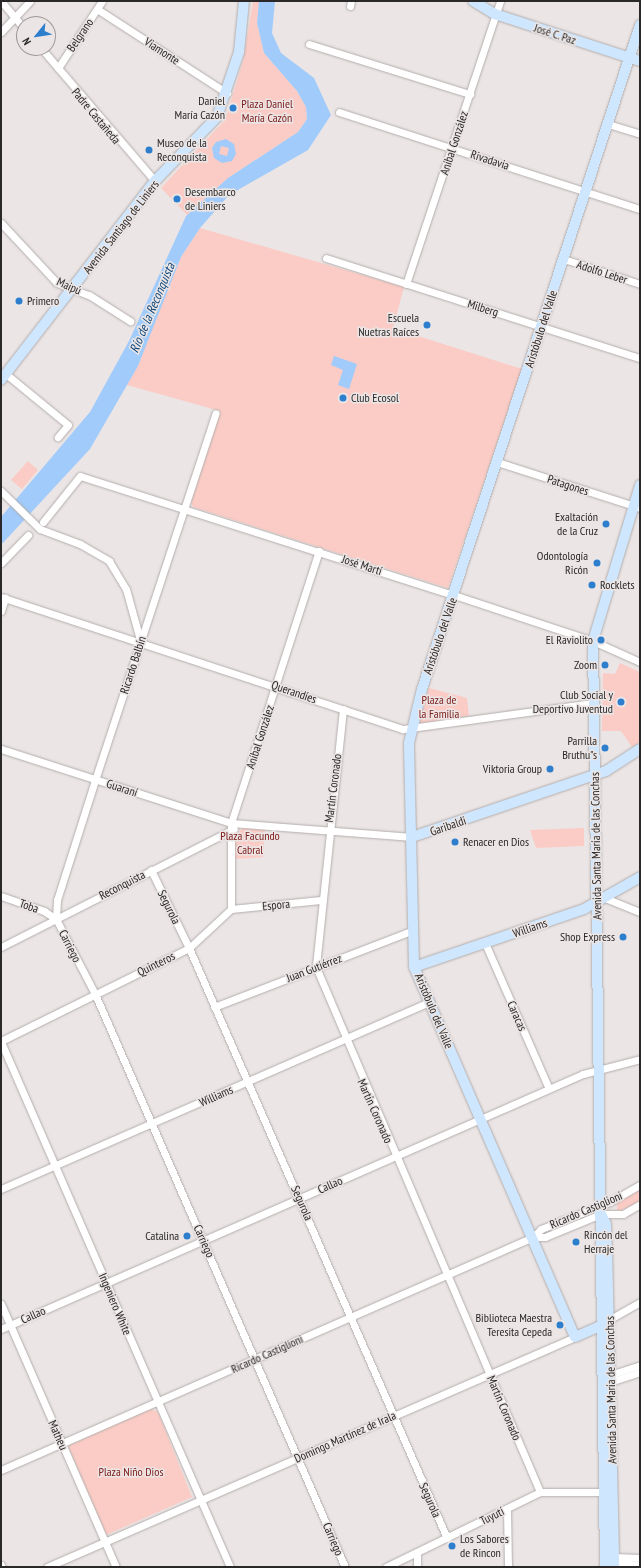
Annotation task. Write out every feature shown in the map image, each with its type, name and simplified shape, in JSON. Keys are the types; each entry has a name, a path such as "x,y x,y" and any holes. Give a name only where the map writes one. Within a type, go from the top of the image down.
{"street":[{"path":"1,1 15,17"},
{"path":"1,32 30,1"},
{"name":"Belgrano","path":"58,68 102,1"},
{"name":"Avenida Santiago de Liniers","path":"3,377 73,289 155,181 213,123 227,93 239,52 244,1"},
{"name":"José C. Paz","path":"473,1 495,14 640,61"},
{"name":"Aníbal González","path":"406,284 453,148 500,1"},
{"name":"Viamonte","path":"97,9 227,93"},
{"name":"Aristóbulo del Valle","path":"575,1337 533,1237 480,1120 414,967 409,730 640,25"},
{"path":"309,44 470,94"},
{"name":"Padre Castañeda","path":"47,56 155,181"},
{"name":"Rivadavia","path":"339,112 640,209"},
{"path":"608,124 640,134"},
{"name":"Maipú","path":"1,223 57,283 89,295 130,321"},
{"name":"Milberg","path":"326,258 640,358"},
{"name":"Adolfo Leber","path":"564,259 640,284"},
{"path":"3,377 68,425 58,437"},
{"name":"Ricardo Balbín","path":"56,919 57,900 216,413"},
{"name":"Patagones","path":"497,462 637,507"},
{"name":"José Martí","path":"43,522 80,476 319,551 593,641 640,662"},
{"name":"Avenida Santa María de las Conchas","path":"612,1563 604,1492 600,1326 601,900 594,775 593,641 637,507 640,485"},
{"path":"4,494 34,525 99,553 109,561 126,589 140,643"},
{"path":"1,563 28,535"},
{"name":"Aníbal González","path":"230,831 231,823 277,686 319,551"},
{"path":"1,611 3,597"},
{"name":"Querandíes","path":"3,597 409,730 593,702"},
{"name":"Martín Coronado","path":"343,709 328,833 316,967 344,1040 490,1373 540,1492"},
{"name":"Guaraní","path":"1,749 243,826"},
{"name":"Garibaldi","path":"243,826 328,833 412,837 594,775 640,749"},
{"name":"Reconquista","path":"1,947 151,870 243,826"},
{"path":"230,831 231,909"},
{"name":"Segurola","path":"151,870 189,948 447,1538"},
{"name":"Williams","path":"414,967 485,943 601,900 640,877"},
{"name":"Toba","path":"1,896 44,911 56,919"},
{"name":"Espora","path":"231,909 321,900"},
{"path":"601,900 640,912"},
{"name":"Quinteros","path":"1,1041 189,948 231,909"},
{"name":"Carriego","path":"56,919 95,994 256,1358 345,1567"},
{"name":"Juan Gutiérrez","path":"214,1006 414,930"},
{"name":"Caracas","path":"485,943 549,1089"},
{"name":"Williams","path":"1,1189 430,1002"},
{"name":"Ingeniero White","path":"1,1041 230,1567"},
{"name":"Callao","path":"1,1329 549,1089 600,1069 640,1059"},
{"name":"Ricardo Castiglioni","path":"1,1470 533,1237 545,1237 601,1209 640,1185"},
{"name":"Ricardo Castiglioni","path":"601,1209 623,1214 640,1204"},
{"name":"Avenida Santa María de las Conchas","path":"601,1209 606,1224 609,1320 612,1563"},
{"name":"Domingo Martínez de Irala","path":"47,1567 600,1326 640,1302"},
{"name":"Matheu","path":"1,1304 116,1567"},
{"path":"640,1365 616,1377 640,1372"},
{"name":"Tuyutí","path":"386,1567 540,1492 604,1492"},
{"path":"507,1509 508,1567"},
{"path":"416,1567 417,1552"},
{"path":"612,1563 640,1558"},
{"path":"612,1563 640,1565"}],"green space":[{"name":"Plaza Daniel María Cazón","path":"253,1 259,1 257,23 264,53 297,91 306,107 307,119 298,132 228,178 187,215 161,188 225,120 243,61"},
{"name":"Club Ecosol","path":"200,228 404,287 393,328 522,369 448,588 193,507 191,502 220,411 127,385 181,257"},
{"path":"28,461 38,470 22,489 11,480"},
{"name":"Club Social y Deportivo Juventud","path":"620,663 640,672 640,742 632,747 621,731 602,731 603,673 615,674"},
{"name":"Plaza de la Familia","path":"429,688 467,698 469,716 420,723"},
{"name":"Plaza Facundo Cabral","path":"244,827 265,828 263,857 235,859 235,835"},
{"path":"584,828 584,846 536,848 530,830"},
{"path":"637,1191 640,1191 640,1202 617,1212 617,1203"},
{"name":"Plaza Niño Dios","path":"149,1408 158,1412 192,1497 106,1535 68,1446"}],"water":[{"name":"Río de la Reconquista","path":"259,1 275,1 272,33 281,53 314,78 331,115 308,150 229,195 200,228 181,257 138,366 90,449 1,545 1,517 90,412 129,341 186,216 228,178 298,132 307,119 306,107 297,91 264,53 257,23"},
{"path":"226,139 234,144 236,154 232,161 222,163 214,158 212,148 216,142","holes":["221,146 229,148 227,156 219,154"]},
{"path":"334,356 357,364 349,389 338,385 343,370 331,365"}],"place":[{"name":"Daniel María Cazón","path":"233,108"},
{"name":"Museo de la Reconquista","path":"149,150"},
{"name":"Desembarco de Liniers","path":"177,199"},
{"name":"Primero","path":"19,301"},
{"name":"Escuela Nuetras Raíces","path":"427,325"},
{"name":"Club Ecosol","path":"343,398"},
{"name":"Exaltación de la Cruz","path":"606,524"},
{"name":"Odontología Ricón","path":"597,563"},
{"name":"Rocklets","path":"592,585"},
{"name":"El Raviolito","path":"601,640"},
{"name":"Zoom","path":"605,665"},
{"name":"Club Social y Deportivo Juventud","path":"621,702"},
{"name":"Parrilla Bruthu\"s","path":"605,748"},
{"name":"Viktoria Group","path":"550,769"},
{"name":"Renacer en Dios","path":"455,842"},
{"name":"Shop Express","path":"623,937"},
{"name":"Catalina","path":"187,1236"},
{"name":"Rincón del Herraje","path":"576,1242"},
{"name":"Biblioteca Maestra Teresita Cepeda","path":"560,1325"},
{"name":"Los Sabores de Rincon","path":"452,1546"}]}
